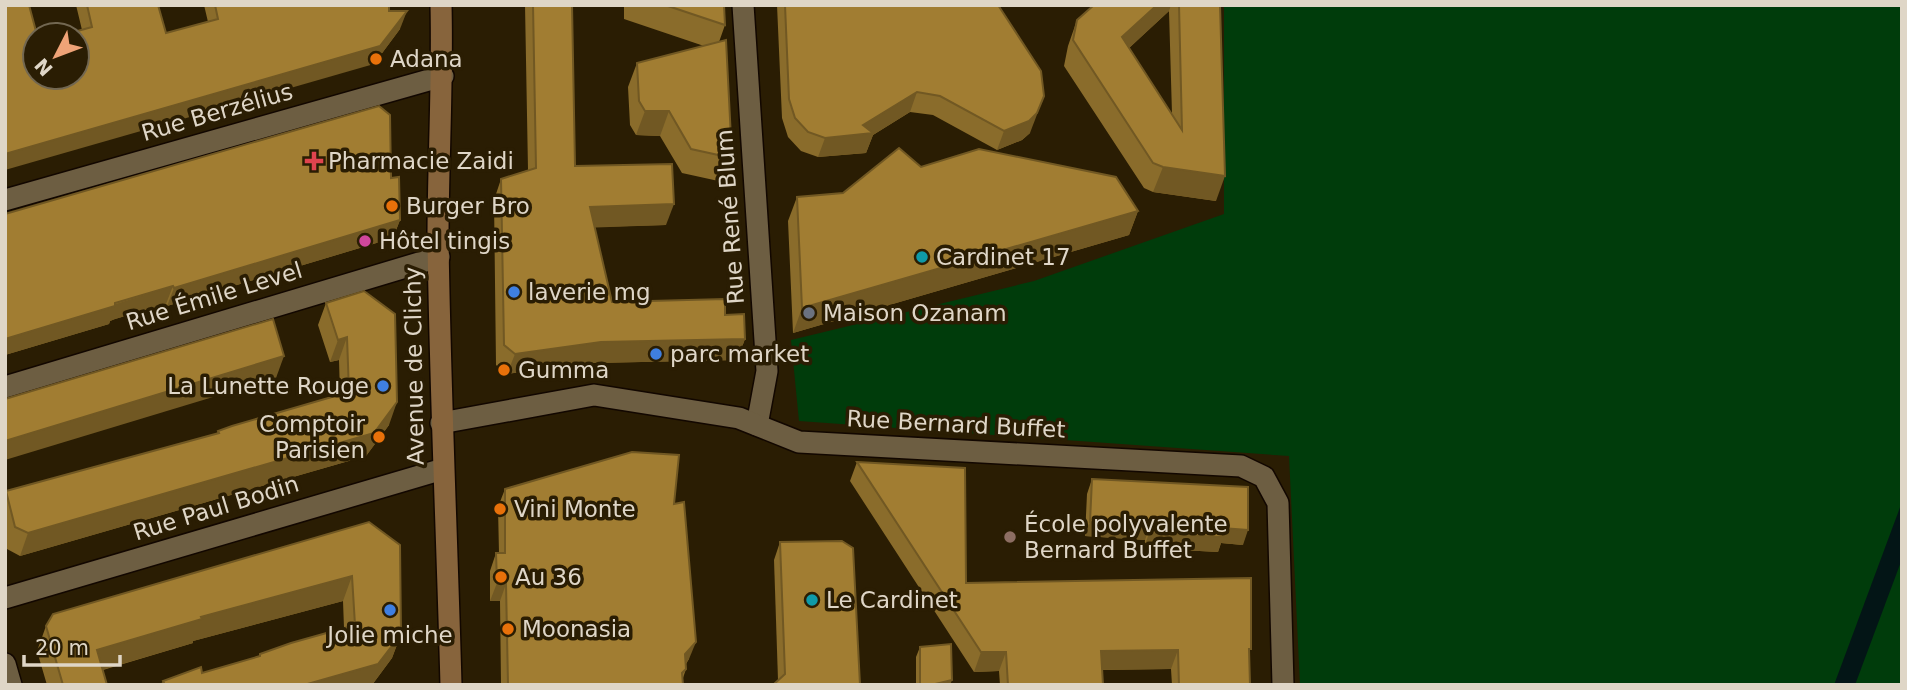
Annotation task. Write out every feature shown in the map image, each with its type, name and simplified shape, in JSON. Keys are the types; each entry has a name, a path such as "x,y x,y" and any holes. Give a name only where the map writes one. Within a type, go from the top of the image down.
{"main road":[{"name":"Avenue de Clichy","path":"442,5 443,76 438,162 441,423 451,685"}],"street":[{"name":"Rue René Blum","path":"743,5 767,371 757,425"},
{"name":"Rue Berzélius","path":"5,200 443,76"},
{"name":"Rue Émile Level","path":"5,387 439,257"},
{"name":"Rue Bernard Buffet","path":"441,423 594,395 739,418 799,442 1241,466 1264,477 1278,503 1283,685"},
{"name":"Rue Paul Bodin","path":"5,598 443,469"},
{"path":"5,664 11,685"}],"green space":[{"path":"1224,5 1902,5 1902,685 1300,685 1289,456 799,421 791,340 1034,281 1224,214"}],"shaded area":[{"path":"1902,502 1902,559 1855,685 1834,685"}],"building":[{"path":"5,5 29,5 33,21 21,21 21,91 91,91 92,27 87,5 158,5 166,33 218,19 215,5 389,5 389,11 407,11 380,46 5,154"},
{"path":"533,5 572,5 575,166 672,164 674,204 590,207 612,302 725,299 725,315 744,314 745,339 601,342 515,354 504,345 501,179 536,168"},
{"path":"665,5 724,5 725,25"},
{"path":"785,5 998,5 1041,71 1044,96 1037,113 1029,121 1004,131 940,96 917,92 863,125 873,133 825,138 808,132 795,118 789,99"},
{"path":"1094,5 1157,5 1122,37 1182,130 1179,5 1220,5 1225,176 1163,167 1153,163 1073,40 1077,20"},
{"path":"726,40 732,158 691,149 669,111 645,111 639,101 637,63"},
{"path":"379,106 390,115 391,178 399,177 400,220 115,303 115,306 5,339 5,214"},
{"name":"Cardinet 17","path":"899,148 921,167 979,149 1116,177 1138,211 802,308 797,197 843,193"},
{"path":"364,291 395,314 397,402 374,433 28,533 15,527 6,491 219,433 218,431 232,426 349,392 347,337 338,340 326,303"},
{"path":"273,319 284,356 5,441 5,399"},
{"path":"632,452 679,455 674,504 684,502 696,642 685,654 683,685 508,685 506,584 497,583 496,553 505,553 505,489"},
{"path":"857,462 965,468 966,583 1251,578 1250,685 1179,685 1178,650 1101,651 1103,685 1008,685 1006,652 981,652"},
{"path":"1092,479 1248,487 1248,530 1223,528 1223,537 1149,533 1150,525 1090,522"},
{"path":"369,522 400,545 401,634 378,664 304,685 159,685 164,683 163,681 201,667 202,673 355,625 352,576 201,617 202,619 97,650 107,685 63,685 46,626 53,614"},
{"name":"Le Cardinet","path":"842,541 853,548 860,685 773,685 785,674 780,542"},
{"path":"951,644 952,680 920,685 920,647"}],"place":[{"name":"Adana","path":"376,59"},
{"name":"Pharmacie Zaidi","path":"314,161"},
{"name":"Burger Bro","path":"392,206"},
{"name":"Hôtel tingis","path":"365,241"},
{"name":"Cardinet 17","path":"922,257"},
{"name":"laverie mg","path":"514,292"},
{"name":"Maison Ozanam","path":"809,313"},
{"name":"parc market","path":"656,354"},
{"name":"Gumma","path":"504,370"},
{"name":"La Lunette Rouge","path":"383,386"},
{"name":"Comptoir Parisien","path":"379,437"},
{"name":"Vini Monte","path":"500,509"},
{"name":"École polyvalente Bernard Buffet","path":"1010,537"},
{"name":"Au 36","path":"501,577"},
{"name":"Le Cardinet","path":"812,600"},
{"name":"Jolie miche","path":"390,610"},
{"name":"Moonasia","path":"508,629"}]}
